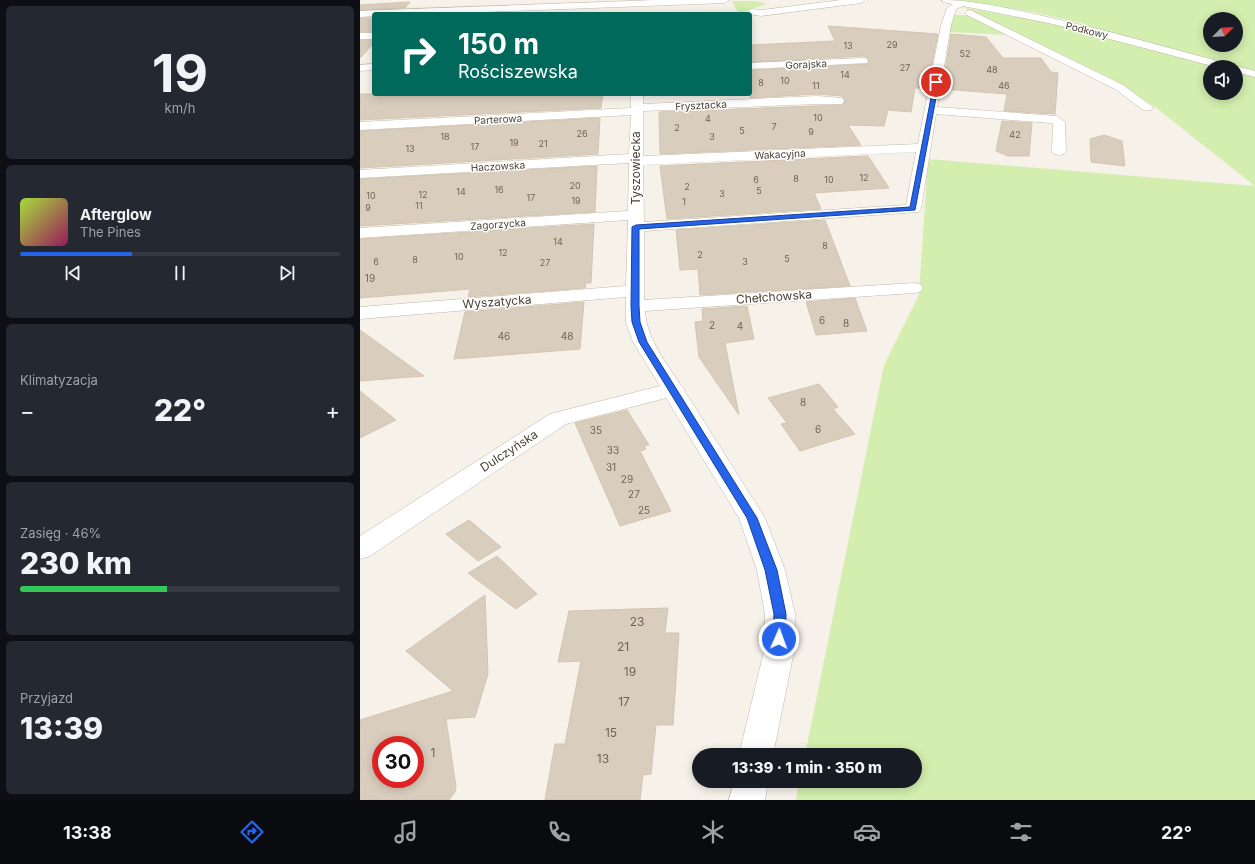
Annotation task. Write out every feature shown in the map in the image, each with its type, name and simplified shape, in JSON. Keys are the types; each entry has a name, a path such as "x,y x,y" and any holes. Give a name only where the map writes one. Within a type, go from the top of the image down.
{"street":[{"path":"560,6 585,0"},
{"path":"410,12 725,0"},
{"path":"751,12 774,3 789,0"},
{"path":"752,13 861,0"},
{"path":"925,148 946,25 952,4 1085,69 1119,87 1147,107"},
{"name":"Podkowy","path":"952,4 1087,29 1203,60"},
{"path":"360,14 372,14"},
{"path":"360,36 372,36"},
{"name":"Gorajska","path":"752,66 862,61"},
{"path":"360,68 372,68"},
{"path":"1243,71 1255,74"},
{"name":"Frysztacka","path":"637,105 817,100 838,102"},
{"name":"Parterowa","path":"360,126 637,105"},
{"name":"Tyszowiecka","path":"637,105 636,322 643,342 674,389 752,518 771,570 780,614 779,651 758,748"},
{"path":"931,110 1053,119 1059,122 1059,151"},
{"name":"Wakacyjna","path":"636,159 925,148"},
{"name":"Zagorzycka","path":"360,233 913,209 925,148"},
{"name":"Haczowska","path":"360,174 636,159"},
{"name":"Chełchowska","path":"635,298 914,288"},
{"name":"Wyszatycka","path":"360,313 635,298"},
{"name":"Dulczyńska","path":"360,549 558,419 674,389"},
{"path":"747,800 750,788"}],"green space":[{"path":"957,0 1255,0 1255,186 1155,107 1112,79 963,7 1065,26 1085,24 1033,12"},
{"path":"732,1 756,1 767,4 742,12 737,11"},
{"path":"953,15 967,15 1009,35 949,32"},
{"path":"928,159 1255,186 1255,800 796,800 798,788 922,788 922,748 806,748 884,365 919,295"}],"building":[{"path":"410,2 405,8 360,10 360,5"},
{"path":"360,18 372,18 372,32 360,32"},
{"path":"828,26 938,34 927,88 915,88 911,112 888,110 884,126 848,125 861,145 660,154 659,112 843,105 845,100 842,96 817,94 750,98 750,96 752,96 752,70 868,64 868,58 863,56 752,62 752,45 835,41"},
{"path":"951,34 986,37 1003,58 1041,58 1051,72 1058,73 1055,114 1004,111 1007,94 942,89"},
{"path":"360,40 372,40 372,45 360,58"},
{"path":"360,94 372,94 372,96 603,96 601,108 360,120"},
{"path":"600,118 598,154 360,168 360,131"},
{"path":"1002,121 1032,123 1029,156 1008,156 996,151"},
{"path":"1104,135 1122,141 1125,166 1091,162 1090,139"},
{"path":"868,156 889,188 814,193 821,209 667,219 660,166"},
{"path":"597,166 595,212 360,226 360,179"},
{"path":"825,220 850,286 700,295 698,269 680,270 676,230"},
{"path":"594,224 591,283 586,283 585,288 468,297 470,289 360,298 360,239"},
{"path":"855,298 867,331 816,335 806,302"},
{"path":"584,302 580,349 454,359 465,312"},
{"path":"747,306 754,339 725,343 739,415 699,357 695,322 703,321 702,309"},
{"path":"360,330 424,376 360,381"},
{"path":"819,384 838,407 833,409 855,434 800,451 781,424 787,423 768,398"},
{"path":"360,391 396,420 360,438"},
{"path":"627,410 649,445 644,446 646,449 640,451 671,511 620,526 575,423"},
{"path":"469,520 501,547 478,561 446,534"},
{"path":"497,556 537,594 516,609 468,573"},
{"path":"485,595 488,674 475,717 446,719 456,787 455,792 449,800 360,800 360,720 453,691 406,651"},
{"path":"668,608 665,633 679,633 673,725 656,725 651,774 643,775 640,800 545,800 555,744 565,744 581,661 558,662 569,611"}],"route":[{"path":"779,639 780,614 771,570 752,518 674,389 643,342 636,322 636,227 913,209 936,82"}]}
